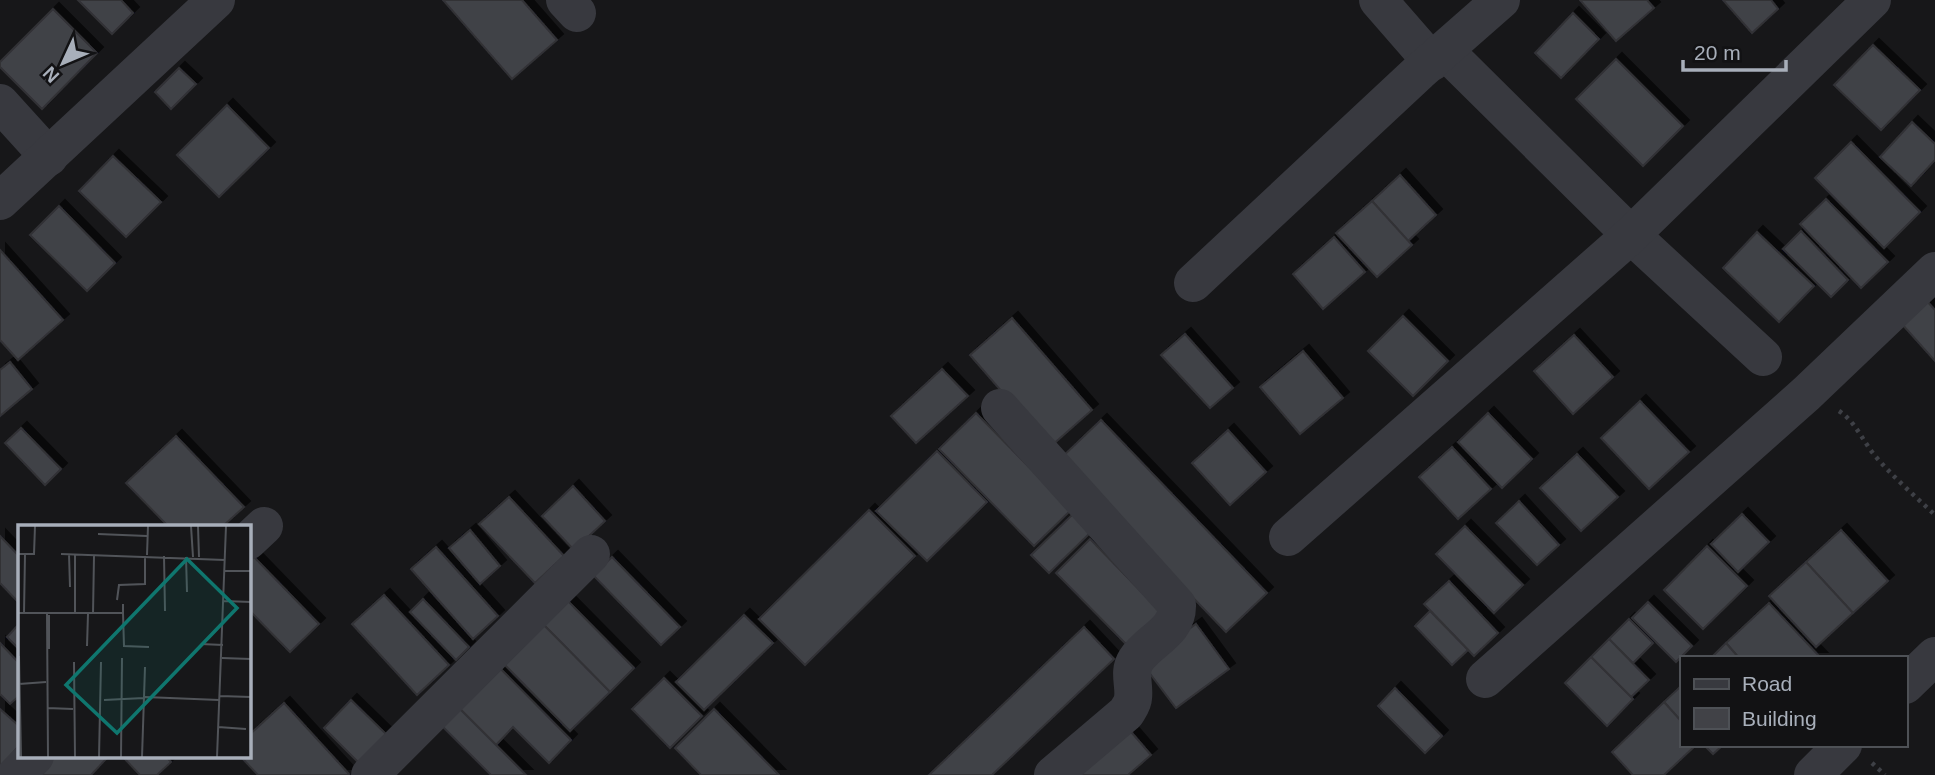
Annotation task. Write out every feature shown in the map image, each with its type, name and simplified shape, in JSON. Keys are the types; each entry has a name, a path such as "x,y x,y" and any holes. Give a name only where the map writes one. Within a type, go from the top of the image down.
{"street":[{"path":"0,201 216,0"},
{"path":"1378,0 1763,357"},
{"path":"1193,283 1501,0"},
{"path":"1288,537 1631,235 1872,0"},
{"path":"0,103 49,157"},
{"path":"1485,679 1806,394 1935,271"},
{"path":"1000,408 1177,605 1177,614 1171,626 1135,660 1132,671 1134,699 1126,713 1053,775"},
{"path":"370,775 591,554"},
{"path":"1907,683 1935,656"},
{"path":"1813,775 1841,747"},
{"path":"16,775 33,758"}],"path":[{"path":"1806,394 1845,415 1878,460 1935,515"}],"building":[{"path":"78,0 121,0 133,13 112,34"},
{"path":"443,0 522,0 557,40 512,79"},
{"path":"1580,0 1647,0 1654,8 1616,41"},
{"path":"1723,0 1771,0 1778,9 1752,33"},
{"path":"53,9 97,53 42,109 0,67 0,62"},
{"path":"1573,13 1599,39 1561,78 1535,53"},
{"path":"1873,45 1920,90 1881,130 1834,85"},
{"path":"1616,59 1683,126 1643,166 1576,99"},
{"path":"179,68 196,84 171,109 155,92"},
{"path":"227,105 269,148 219,197 177,155"},
{"path":"1912,122 1935,144 1935,160 1911,186 1880,157"},
{"path":"1851,142 1920,212 1884,248 1815,178"},
{"path":"113,156 161,202 126,237 79,191"},
{"path":"1400,175 1436,215 1408,241 1372,201"},
{"path":"1826,199 1888,262 1861,288 1800,224"},
{"path":"1372,201 1412,245 1377,277 1336,233"},
{"path":"59,206 115,263 87,291 30,235"},
{"path":"1801,231 1848,280 1831,297 1783,249"},
{"path":"1757,232 1814,286 1779,322 1723,268"},
{"path":"1334,237 1365,272 1323,309 1293,274"},
{"path":"0,250 63,320 18,360 0,340"},
{"path":"1926,300 1935,310 1935,361 1901,323"},
{"path":"1403,316 1448,361 1413,396 1368,351"},
{"path":"1012,318 1092,410 1050,447 970,355"},
{"path":"1185,334 1233,388 1210,408 1161,355"},
{"path":"1574,335 1613,377 1573,414 1534,371"},
{"path":"1303,351 1343,398 1300,434 1260,387"},
{"path":"10,362 32,389 0,416 0,370"},
{"path":"942,369 968,396 916,443 891,416"},
{"path":"1640,401 1689,452 1649,489 1601,438"},
{"path":"976,413 1071,510 1034,546 939,449"},
{"path":"1488,413 1532,459 1502,488 1458,442"},
{"path":"1101,420 1267,593 1226,632 1060,459"},
{"path":"21,428 61,469 45,485 5,443"},
{"path":"1228,430 1266,472 1230,505 1192,463"},
{"path":"176,436 244,507 224,525 167,525 126,483"},
{"path":"1452,447 1491,489 1458,519 1419,477"},
{"path":"937,451 987,502 927,561 876,511"},
{"path":"1577,454 1618,497 1581,531 1540,488"},
{"path":"573,486 605,521 574,550 542,516"},
{"path":"509,497 564,556 535,583 479,524"},
{"path":"1519,501 1559,545 1537,565 1496,523"},
{"path":"869,510 915,556 805,665 759,619"},
{"path":"1073,514 1091,532 1049,573 1031,555"},
{"path":"1742,514 1769,542 1738,572 1711,544"},
{"path":"1465,526 1523,585 1494,613 1436,554"},
{"path":"470,530 500,566 480,584 449,548"},
{"path":"1841,530 1888,581 1853,613 1806,562"},
{"path":"0,536 18,555 18,602 0,583"},
{"path":"1090,539 1161,612 1127,645 1056,573"},
{"path":"1707,546 1747,586 1703,629 1664,590"},
{"path":"436,547 498,616 473,639 411,569"},
{"path":"253,556 319,624 290,652 250,611 250,559"},
{"path":"612,557 680,627 661,645 593,575"},
{"path":"1806,562 1853,613 1816,647 1769,596"},
{"path":"1449,581 1498,633 1474,656 1424,604"},
{"path":"384,595 449,665 417,695 352,624"},
{"path":"562,595 634,668 610,692 538,619"},
{"path":"423,599 469,647 456,660 410,612"},
{"path":"1648,602 1692,646 1676,662 1632,618"},
{"path":"1769,603 1819,656 1737,656 1726,643"},
{"path":"1430,611 1468,650 1452,665 1415,626"},
{"path":"744,615 773,643 704,710 676,682"},
{"path":"538,619 610,692 570,731 498,658"},
{"path":"1629,619 1653,643 1633,663 1609,639"},
{"path":"1196,624 1229,669 1176,708 1142,663"},
{"path":"18,625 18,648 7,637"},
{"path":"1084,627 1114,659 992,775 929,775"},
{"path":"1609,639 1649,680 1631,697 1591,657"},
{"path":"0,643 18,662 18,697 10,704 0,694"},
{"path":"1726,643 1737,656 1713,656"},
{"path":"1591,657 1633,699 1607,726 1565,683"},
{"path":"494,662 571,740 549,763 513,727 496,745 454,703"},
{"path":"664,678 702,716 670,748 632,709"},
{"path":"1680,687 1680,720 1664,702"},
{"path":"1395,688 1442,736 1425,753 1378,706"},
{"path":"351,700 387,735 359,763 324,728"},
{"path":"1664,702 1680,720 1680,747 1694,747 1664,775 1633,775 1612,752"},
{"path":"284,703 349,774 258,775 242,758 250,758 250,734"},
{"path":"454,703 526,775 491,775 436,720"},
{"path":"0,709 18,725 18,747 0,767"},
{"path":"714,709 779,775 701,775 675,748"},
{"path":"1126,726 1151,755 1128,775 1071,775"},
{"path":"1706,747 1721,747 1713,754"},
{"path":"43,758 107,758 91,775 27,775"},
{"path":"124,758 168,758 171,762 157,775 140,775"}]}
